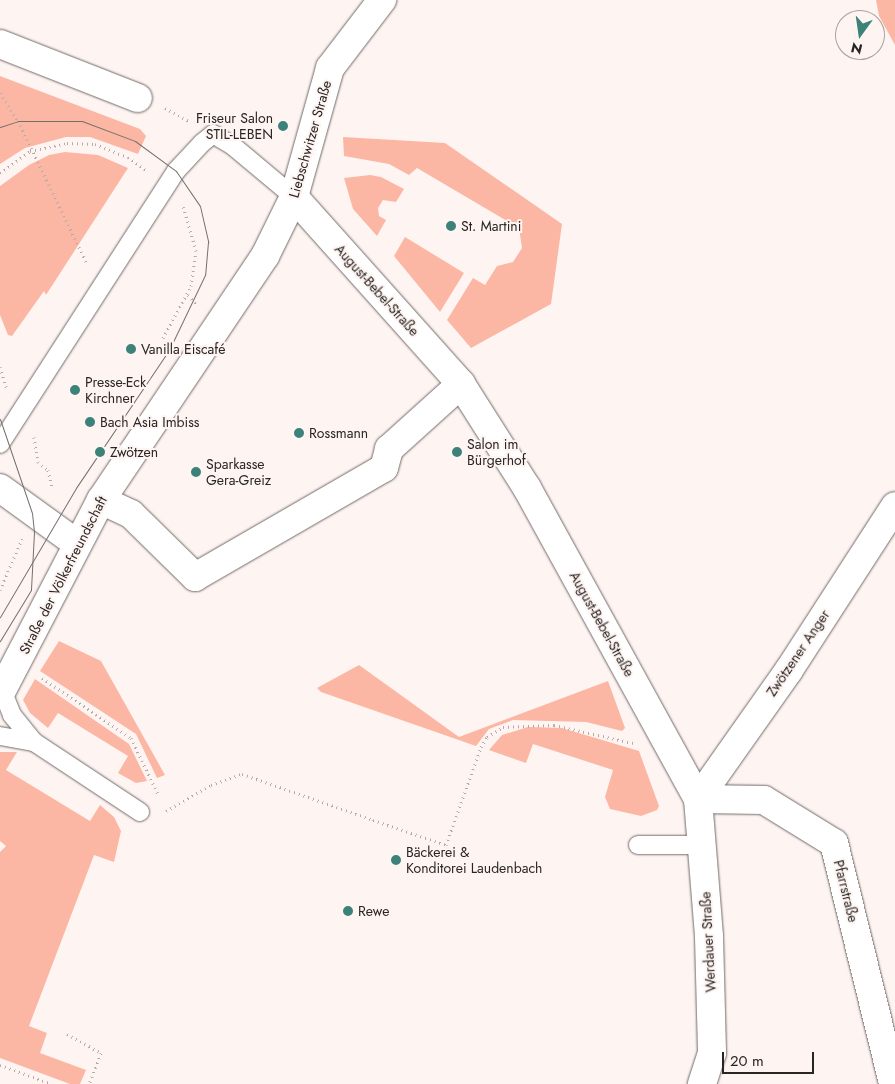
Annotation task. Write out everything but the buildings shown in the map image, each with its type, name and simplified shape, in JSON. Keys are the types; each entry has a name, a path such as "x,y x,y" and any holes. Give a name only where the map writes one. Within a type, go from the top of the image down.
{"street":[{"name":"Liebschwitzer Straße","path":"196,357 265,256 294,197 330,68 382,0"},
{"path":"0,44 138,98"},
{"name":"August-Bebel-Straße","path":"294,197 461,384 527,488 698,799"},
{"name":"Straße der Völkerfreundschaft","path":"1,692 76,543 101,500 196,357"},
{"path":"101,500 131,514 195,577 384,468 389,449 461,384"},
{"path":"0,488 76,543"},
{"name":"Zwötzener Anger","path":"698,799 789,670 895,506"},
{"name":"Werdauer Straße","path":"698,799 709,937 712,1053 702,1084"},
{"name":"Pfarrstraße","path":"698,799 764,800 834,843 893,1084"}],"lane":[{"name":"August-Bebel-Straße","path":"213,134 233,146 294,197"},
{"path":"0,444 176,170 213,134"},
{"path":"1,692 12,715 34,742 140,812"},
{"path":"0,736 34,742"},
{"path":"638,845 702,845"}],"path":[{"path":"0,93 18,121 30,151 100,290"},
{"path":"138,98 213,134"},
{"path":"0,173 30,151 67,143 95,144 128,157 167,185"},
{"path":"163,338 188,294 196,251 182,203 177,211"},
{"path":"37,428 34,437 38,462 48,470 54,495"},
{"path":"0,590 32,513"},
{"path":"34,672 131,738 161,801"},
{"path":"164,807 166,812 211,784 242,774 372,822 446,845 481,747 487,737 503,727 554,725 634,743 661,731"},
{"path":"67,1034 101,1053 89,1084"},
{"path":"0,1065 52,1084"}],"shaded area":[{"path":"876,0 895,0 895,45 885,27 885,10 878,10"},
{"path":"0,76 140,129 146,136 138,154 90,137 66,137 25,148 0,164"},
{"path":"343,137 445,143 562,224 551,304 471,348 447,320 473,278 485,285 497,266 513,262 522,248 519,228 417,168 409,175 389,164 344,156"},
{"path":"65,152 98,155 128,168 46,295 44,291 12,336 8,335 0,315 0,186 29,165 49,155"},
{"path":"370,175 381,177 404,189 396,202 383,200 378,208 379,216 386,220 377,236 353,209 344,178"},
{"path":"405,237 464,273 440,312 394,256"},
{"path":"59,641 101,661 165,775 157,778 136,734 40,671"},
{"path":"359,665 459,737 608,681 625,728 622,731 586,722 513,720 489,729 476,746 321,692 317,688"},
{"path":"35,679 129,744 147,781 136,783 118,773 128,756 58,713 48,728 30,713 23,700"},
{"path":"528,727 562,728 639,751 659,806 657,810 641,816 610,809 605,797 613,770 533,744 526,763 489,750 502,735"},
{"path":"0,752 17,752 6,770 90,821 100,805 114,817 121,831 114,862 94,855 29,1026 47,1033 40,1053 86,1070 80,1084 70,1084 0,1058 0,852 6,846 0,841"}],"tram line":[{"path":"0,127 18,121 82,121 135,141 176,171 200,206 208,242 205,275 169,350 76,488 0,617"},
{"path":"0,419 32,513 34,532 31,590 0,641"}],"place":[{"name":"Friseur Salon STIL-LEBEN","path":"283,126"},
{"name":"St. Martini","path":"451,226"},
{"name":"Vanilla Eiscafé","path":"131,349"},
{"name":"Presse-Eck Kirchner","path":"75,390"},
{"name":"Bach Asia Imbiss","path":"90,422"},
{"name":"Rossmann","path":"299,433"},
{"name":"Zwötzen","path":"100,452"},
{"name":"Salon im Bürgerhof","path":"457,452"},
{"name":"Sparkasse Gera-Greiz","path":"196,472"},
{"name":"Bäckerei & Konditorei Laudenbach","path":"396,860"},
{"name":"Rewe","path":"348,911"}]}
